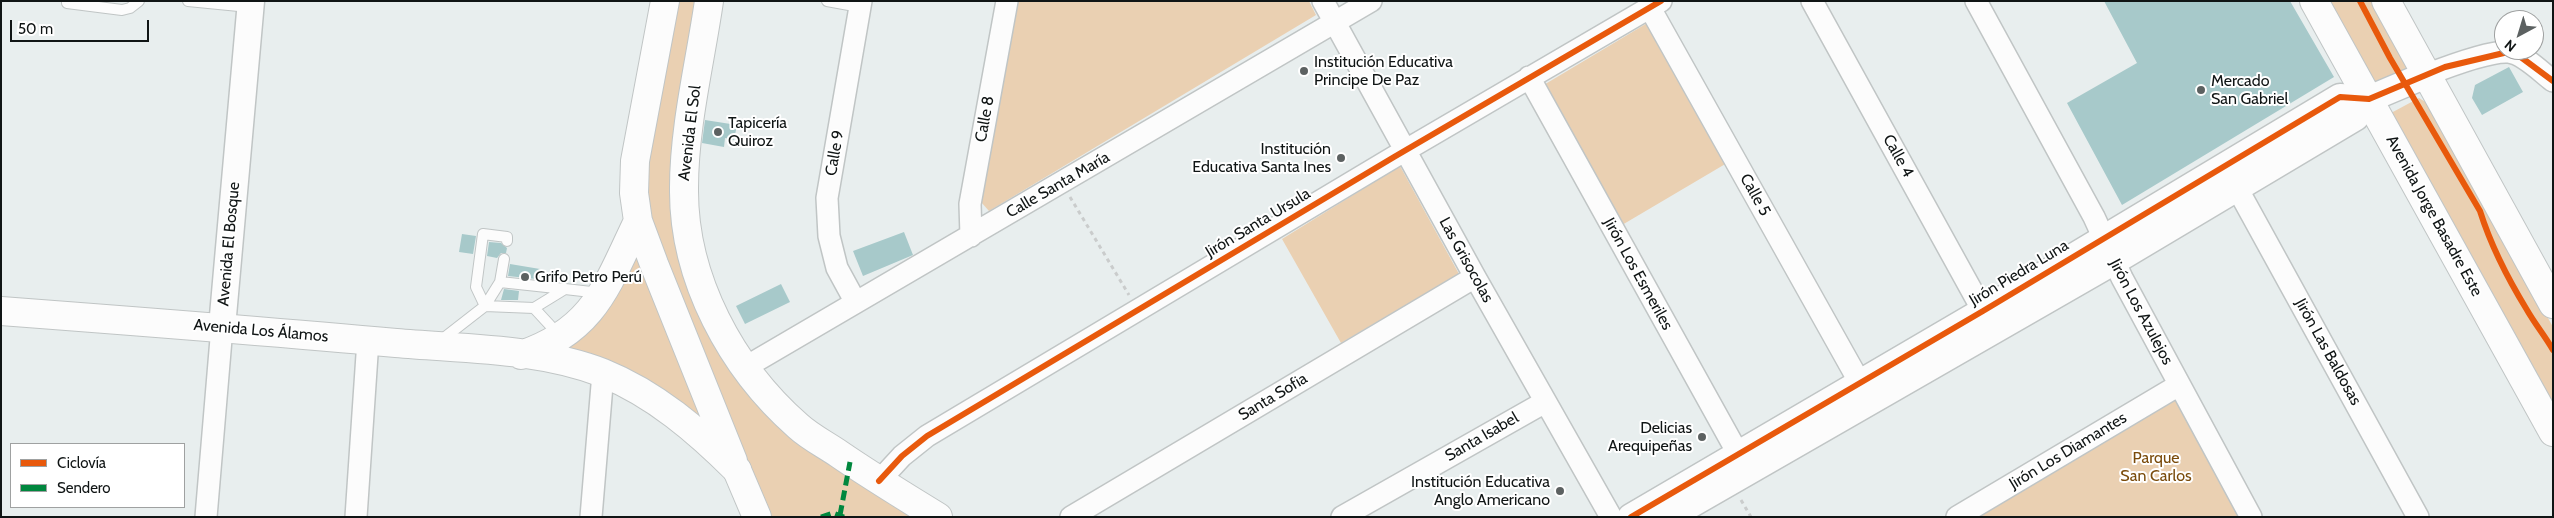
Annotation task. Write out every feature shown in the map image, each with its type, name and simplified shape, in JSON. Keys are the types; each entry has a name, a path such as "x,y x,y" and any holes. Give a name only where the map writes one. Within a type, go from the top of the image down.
{"main road":[{"path":"665,1 635,161 634,193 638,221 757,517"},
{"name":"Avenida El Sol","path":"710,1 686,151 684,199 695,263 707,299 726,339 744,368 769,398 800,428 879,481 938,517"},
{"name":"Avenida Jorge Basadre Este","path":"2314,1 2553,432"},
{"path":"2393,5 2426,74 2553,304"},
{"name":"Avenida Los Álamos","path":"521,355 562,337 579,323 603,294 638,221"},
{"name":"Avenida Los Álamos","path":"1,311 368,340 521,355 568,362 602,373 663,405 717,450 737,470"}],"street":[{"name":"Calle 8","path":"971,236 970,204 1007,1"},
{"name":"Las Grisocolas","path":"1323,1 1475,277 1611,517"},
{"name":"Calle Santa María","path":"744,368 1371,1"},
{"name":"Calle 4","path":"1812,1 1983,311"},
{"name":"Jirón Los Azulejos","path":"1978,2 2104,239 2113,262 2251,517"},
{"name":"Avenida El Bosque","path":"206,517 250,4"},
{"name":"Calle 9","path":"855,302 837,268 829,236 827,198 860,4"},
{"name":"Jirón Santa Ursula","path":"879,481 902,456 927,436 1529,77 1655,4"},
{"name":"Calle 5","path":"1655,4 1860,383"},
{"path":"2426,74 2474,59 2508,52 2518,55 2553,81"},
{"name":"Jirón Piedra Luna","path":"1669,517 1742,462 1860,383 2340,97 2369,99 2426,74"},
{"name":"Jirón Los Esmeriles","path":"1529,77 1742,462"},
{"name":"Jirón Piedra Luna","path":"1632,517 1742,462 2113,262 2356,117 2369,99"},
{"name":"Jirón Las Baldosas","path":"2237,188 2418,517"},
{"name":"Santa Sofia","path":"1070,517 1475,277"},
{"path":"356,517 368,340"},
{"path":"591,517 602,373"},
{"name":"Jirón Los Diamantes","path":"1957,517 2180,385"},
{"name":"Santa Isabel","path":"1342,517 1545,402"}],"lane":[{"path":"67,3 122,10 130,8 139,1"},
{"path":"188,1 250,4"},
{"path":"826,1 860,4"},
{"path":"484,306 476,287 482,234 507,237 507,241"},
{"path":"434,346 484,306 500,282 504,259"},
{"path":"500,282 565,288 603,294"},
{"path":"484,306 534,308 565,288"},
{"path":"534,308 562,337"}],"path":[{"path":"1061,183 1138,310"}],"green space":[{"path":"676,1 703,1 677,156 723,354 920,517 765,517 660,253 644,194"},
{"path":"1016,1 1309,1 1316,15 989,211 981,202"},
{"path":"2320,1 2372,1 2409,69 2369,90"},
{"path":"1649,22 1727,163 1622,225 1542,86"},
{"path":"2419,98 2427,103 2553,327 2553,413 2391,113"},
{"path":"1400,166 1459,274 1341,343 1282,239"},
{"path":"634,250 712,428 561,346"},
{"name":"Parque San Carlos","path":"2175,400 2240,517 1973,517"}],"building":[{"name":"Mercado San Gabriel","path":"2104,1 2290,1 2334,77 2122,205 2067,103 2137,63"},
{"path":"2509,67 2523,92 2482,115 2472,98 2475,85"},
{"name":"Tapicería Quiroz","path":"705,120 737,125 734,140 725,138 724,147 702,143"},
{"path":"904,232 913,255 863,276 853,251"},
{"path":"462,234 476,236 473,254 459,252"},
{"path":"489,242 501,243 507,248 506,253 501,253 497,258 487,256"},
{"path":"510,264 546,270 545,280 508,276"},
{"path":"781,284 790,302 745,324 736,306"},
{"path":"504,289 519,291 518,300 501,300"}],"marked path":[{"path":"840,515 850,462"},
{"path":"821,517 833,513 844,517"}],"cycle path":[{"path":"879,481 902,456 927,436 1394,157 1661,1"},
{"path":"2360,1 2390,58 2480,211 2500,262 2513,286 2553,350"},
{"path":"1631,517 1983,311 2340,97 2369,99 2445,67 2508,52 2518,55 2553,81"}],"place":[{"name":"Institución Educativa Principe De Paz","path":"1304,71"},
{"name":"Mercado San Gabriel","path":"2201,90"},
{"name":"Tapicería Quiroz","path":"718,132"},
{"name":"Institución Educativa Santa Ines","path":"1341,158"},
{"name":"Grifo Petro Perú","path":"525,277"},
{"name":"Delicias Arequipeñas","path":"1702,437"},
{"name":"Institución Educativa Anglo Americano","path":"1560,491"}]}
